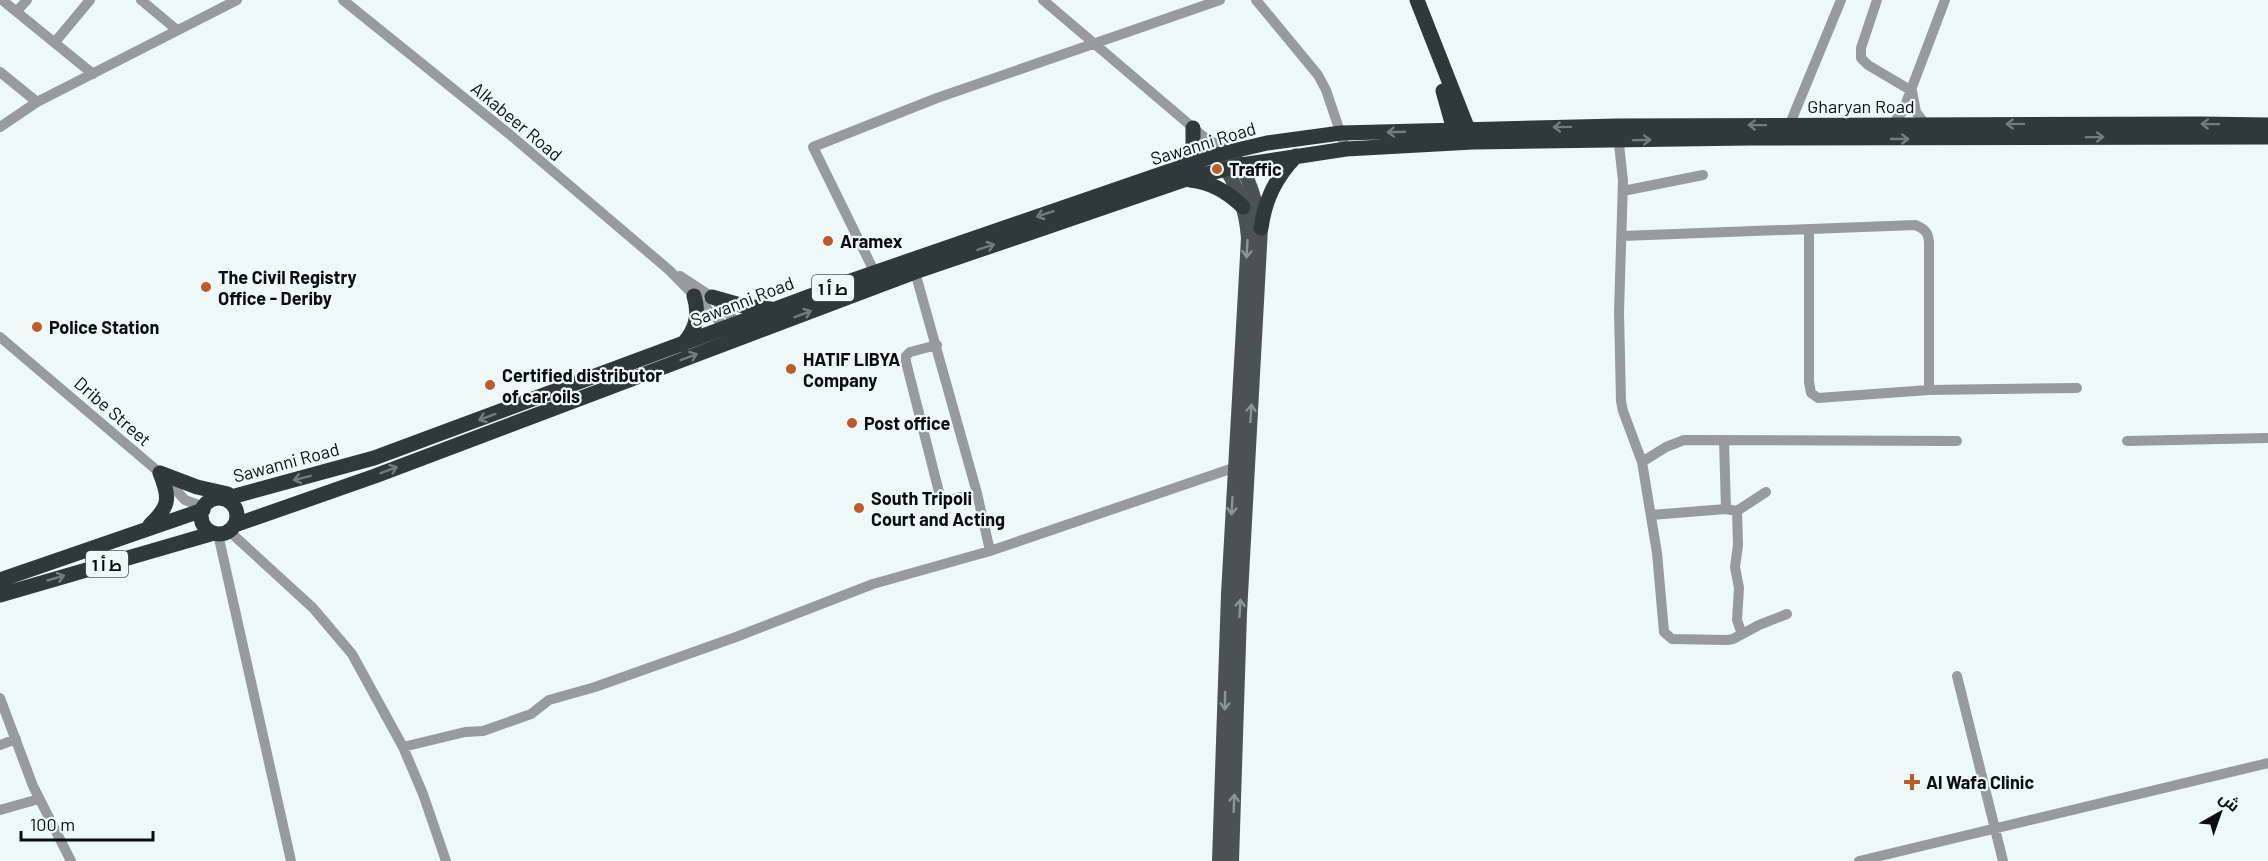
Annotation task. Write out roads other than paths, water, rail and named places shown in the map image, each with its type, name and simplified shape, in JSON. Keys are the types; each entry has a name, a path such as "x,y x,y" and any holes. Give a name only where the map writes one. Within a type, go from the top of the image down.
{"highway":[{"path":"1406,0 1463,136"},
{"path":"1417,0 1451,91 1463,136"},
{"name":"Gharyan Road","path":"1463,136 1789,126 2268,125"},
{"path":"1198,133 1184,174 1210,184 1233,197 1243,207"},
{"name":"Sawanni Road","path":"0,580 203,508 213,500 232,497 367,460 681,346 737,331 915,272 1184,174 1223,154 1267,143 1341,133 1463,136"},
{"name":"Gharyan Road","path":"1618,133 1750,138 2268,137"},
{"name":"Sawanni Road","path":"0,595 224,531 365,479 737,331 777,310 874,273 1184,174 1346,149 1463,136"},
{"path":"1261,228 1263,212 1272,189 1285,168 1296,156"},
{"path":"681,346 694,328 697,307 694,296"},
{"path":"712,297 744,306 777,310"},
{"path":"160,473 232,497"},
{"path":"147,528 159,517 166,503 166,488 160,473"},
{"name":"Sawanni Road","path":"224,531 237,518 236,510 231,503 232,497"},
{"path":"203,508 202,522 207,529 224,531"}],"main road":[{"path":"1223,154 1254,196 1261,228 1240,613 1232,861"},
{"path":"1219,861 1234,468 1248,238 1233,167"}],"street":[{"path":"2,0 93,74"},
{"path":"17,12 27,0"},
{"path":"55,42 90,0"},
{"path":"141,0 177,30"},
{"name":"Alkabeer Road","path":"343,0 508,133 737,331"},
{"path":"1043,0 1223,154"},
{"path":"1187,0 1194,9"},
{"path":"874,273 813,147 937,98 1220,0"},
{"path":"1256,0 1318,75 1326,90 1346,149"},
{"path":"1789,126 1841,0"},
{"path":"1877,0 1861,48 1861,58 1864,63 1912,91 1916,112 1926,125"},
{"path":"1891,126 1899,118 1912,91 1945,0"},
{"path":"0,127 38,102 232,1"},
{"path":"0,72 38,102"},
{"path":"1618,133 1623,191 1619,312 1621,401 1641,462 1651,515 1662,590 1663,627 1667,636 1672,639 1727,640 1787,614"},
{"path":"1623,191 1703,175"},
{"path":"1622,236 1916,225 1924,228 1928,234 1929,390"},
{"path":"1809,230 1809,382 1811,393 1818,398 1929,390 2077,388"},
{"name":"Alkabeer Road","path":"669,270 712,297 737,331"},
{"path":"915,272 977,493 990,550"},
{"name":"Dribe Street","path":"0,337 160,473 185,500 203,508"},
{"path":"937,345 910,352 906,356 906,362 940,496 948,500 977,493"},
{"path":"2127,441 2268,438"},
{"path":"1641,462 1666,447 1684,440 1956,441"},
{"path":"1724,440 1738,545 1735,567 1739,588 1737,620 1742,634"},
{"path":"403,747 483,730 531,714 549,700 595,687 736,637 873,584 990,550 1248,462"},
{"path":"1651,515 1732,510 1766,492"},
{"path":"224,531 313,608 352,654 403,747 423,794 446,861"},
{"path":"224,531 291,861"},
{"path":"1957,676 2003,861"},
{"path":"0,698 39,799 71,861"},
{"path":"0,744 16,739"},
{"path":"1859,861 2268,763"},
{"path":"0,810 39,799"}],"place":[{"name":"Traffic","path":"1217,169"},
{"name":"Aramex","path":"828,241"},
{"name":"The Civil Registry Office - Deriby","path":"206,287"},
{"name":"Police Station","path":"37,327"},
{"name":"HATIF LIBYA Company","path":"791,369"},
{"name":"Certified distributor of car oils","path":"490,385"},
{"name":"Post office","path":"852,423"},
{"name":"South Tripoli Court and Acting","path":"859,508"},
{"name":"Al Wafa Clinic","path":"1912,782"}]}
